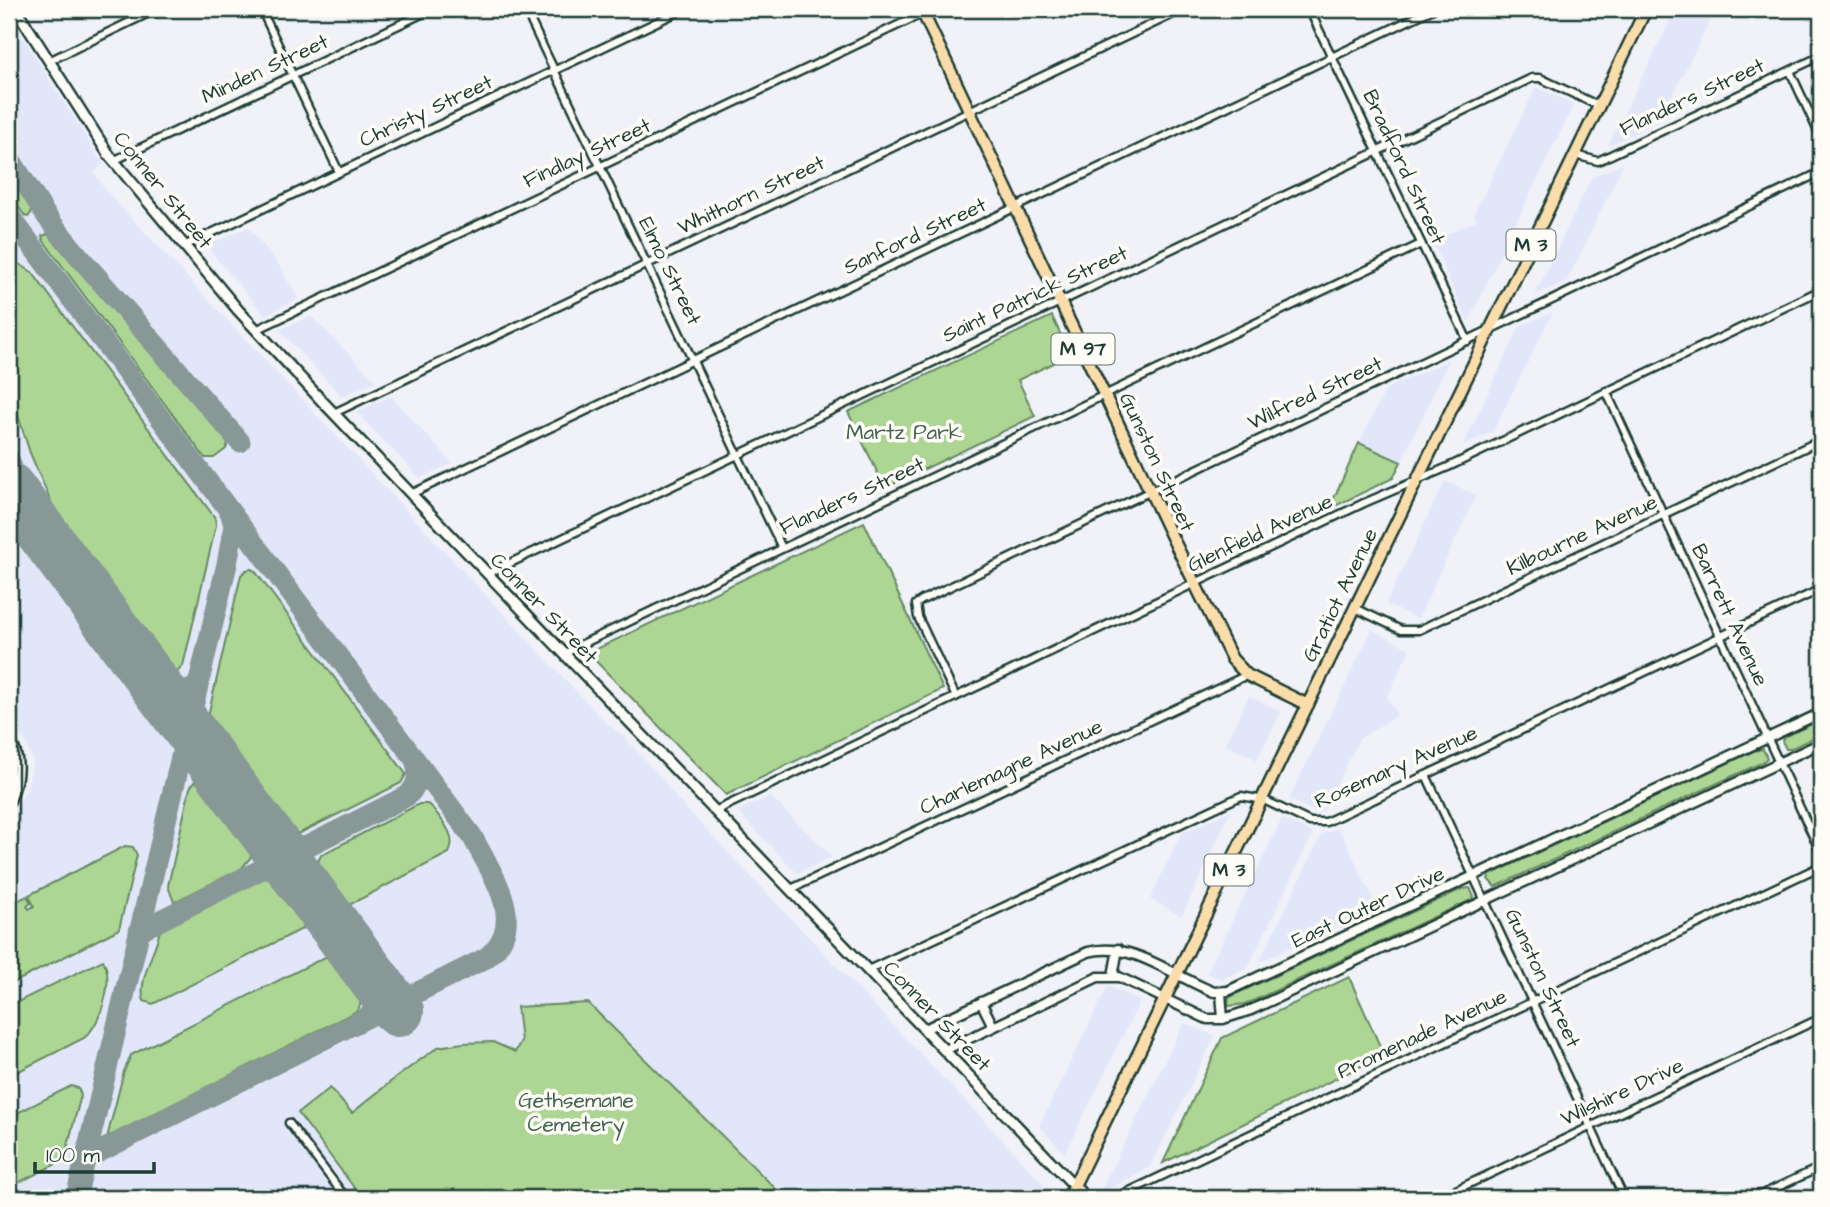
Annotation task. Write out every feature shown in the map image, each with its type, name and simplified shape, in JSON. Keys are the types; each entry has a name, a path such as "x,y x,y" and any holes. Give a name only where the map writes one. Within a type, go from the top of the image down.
{"main road":[{"name":"Conner Street","path":"16,9 113,161 256,330 1086,1198"},
{"name":"Gratiot Avenue","path":"1068,1198 1264,800 1646,9"},
{"name":"Gunston Street","path":"926,10 1060,302 1232,659 1247,675 1308,705"}],"street":[{"path":"49,61 157,9"},
{"path":"261,9 339,172"},
{"name":"Minden Street","path":"113,161 432,9"},
{"name":"Elmo Street","path":"525,9 782,548"},
{"name":"Christy Street","path":"184,246 684,9"},
{"name":"Whithorn Street","path":"334,413 1184,9"},
{"name":"Bradford Street","path":"1309,9 1468,341"},
{"name":"Sanford Street","path":"411,494 1433,9"},
{"name":"Findlay Street","path":"256,330 926,10"},
{"name":"Flanders Street","path":"1575,155 1598,161 1821,56"},
{"path":"1790,71 1821,138"},
{"name":"Saint Patrick Street","path":"487,574 1532,78 1539,78 1599,106"},
{"name":"Wilfred Street","path":"956,697 918,617 916,604 1821,172"},
{"name":"Flanders Street","path":"565,654 1420,244"},
{"name":"Glenfield Avenue","path":"715,811 1821,290"},
{"name":"Barrett Avenue","path":"1606,391 1821,853"},
{"name":"Kilbourne Avenue","path":"1355,608 1401,630 1419,631 1821,440"},
{"name":"Rosemary Avenue","path":"868,970 1241,796 1264,800 1310,822 1322,823 1821,589"},
{"name":"Charlemagne Avenue","path":"789,890 1247,675"},
{"name":"East Outer Drive","path":"1221,993 1821,713"},
{"path":"9,737 18,761 9,803"},
{"name":"East Outer Drive","path":"1223,1019 1251,1010 1821,743"},
{"path":"9,762 9,778"},
{"name":"Gunston Street","path":"1426,775 1623,1198"},
{"name":"Promenade Avenue","path":"1115,1198 1821,866"},
{"path":"925,1029 1087,952 1103,948 1118,949 1198,986 1221,993 1223,1019 1206,1019 1113,976 1088,980 945,1050"},
{"path":"1113,976 1118,949"},
{"path":"981,1002 993,1026"},
{"name":"Wilshire Drive","path":"1439,1198 1821,1018"},
{"path":"289,1123 346,1198"},
{"path":"1754,1198 1821,1167"}],"shaded area":[{"path":"1676,9 1716,9 1660,120 1608,146"},
{"path":"9,16 103,164 94,172 105,190 605,722 624,737 677,799 1007,1145 1044,1185 1038,1198 785,1198 588,1003 517,1007 521,1041 515,1052 439,1047 351,1114 298,1113 362,1198 9,1198 9,819 27,789 33,761 25,741 9,719"},
{"path":"1536,87 1574,104 1468,322 1432,241 1477,220 1474,214"},
{"path":"1624,163 1567,281 1535,295 1592,177"},
{"path":"248,227 279,265 298,299 265,315 206,246"},
{"path":"1553,312 1493,431 1463,446 1520,326"},
{"path":"311,316 376,381 342,396 279,330"},
{"path":"1449,360 1401,462 1359,443 1386,389"},
{"path":"391,396 453,463 420,478 356,412"},
{"path":"1445,481 1476,495 1418,619 1386,604"},
{"path":"1372,630 1410,649 1387,697 1397,715 1359,739 1324,810 1318,813 1289,799"},
{"path":"1249,696 1281,712 1257,760 1225,744"},
{"path":"770,796 832,857 797,873 737,811"},
{"path":"1231,810 1182,916 1150,899 1181,834"},
{"path":"1282,819 1313,833 1248,968 1221,979 1207,973"},
{"path":"1339,828 1377,907 1259,962 1322,834"},
{"path":"1108,986 1140,1001 1065,1153 1039,1126"},
{"path":"1184,1023 1215,1036 1150,1167 1103,1192 1102,1188"}],"green space":[{"path":"9,173 31,208 28,217 9,194"},
{"path":"48,234 225,437 228,443 226,449 214,458 205,458 43,240 42,236"},
{"path":"19,264 32,272 215,518 216,525 183,666 177,672 169,674 77,548 51,502 30,453 9,387 9,265"},
{"name":"Martz Park","path":"1052,316 1070,355 1018,380 1035,416 885,488 848,412"},
{"path":"1359,443 1401,462 1393,478 1329,509"},
{"path":"864,522 943,689 726,795 588,653"},
{"path":"251,569 406,774 401,783 300,833 293,833 284,827 211,730 213,728 208,716 241,575"},
{"path":"1821,720 1821,734 1786,749 1782,741 1784,737"},
{"path":"1763,749 1767,758 1763,762 1495,887 1488,879 1490,875"},
{"path":"202,781 250,845 251,857 241,869 174,902 168,886 190,788 194,782"},
{"path":"419,804 431,806 447,828 451,840 449,853 351,904 331,892 321,878 318,862 321,855"},
{"path":"125,846 133,847 137,855 119,929 9,985 9,905 27,896 31,903 27,906 29,909 34,906 29,895"},
{"path":"269,878 280,884 306,918 302,929 153,1004 144,1001 145,975 160,930 261,879"},
{"path":"1470,888 1474,897 1471,900 1246,1004 1228,1006 1229,998 1238,993 1462,889"},
{"path":"333,953 358,988 361,996 357,1011 110,1136 108,1134 124,1071 131,1055"},
{"path":"103,960 107,989 101,1012 90,1031 84,1038 9,1076 9,1006"},
{"path":"1349,977 1384,1055 1163,1163 1222,1038"},
{"name":"Gethsemane Cemetery","path":"588,1003 785,1198 362,1198 298,1113 330,1088 352,1113 438,1047 493,1042 515,1052 521,1041 517,1007"},
{"path":"71,1086 78,1088 81,1095 64,1160 18,1183 9,1181 9,1117"}],"taxiway":[{"path":"9,157 47,217 240,442"},
{"path":"9,215 472,836 497,883 506,914 505,930 499,944 486,958 85,1159"},
{"path":"9,459 21,493 41,531"},
{"path":"76,1198 227,564 234,525 230,511"},
{"path":"143,669 160,687 173,694 180,694 196,686"},
{"path":"139,931 407,796 417,779 415,760"},
{"path":"259,822 280,842 292,846 307,846"},
{"path":"367,1017 378,1003 379,986"}],"runway":[{"path":"9,488 398,1011"}]}
